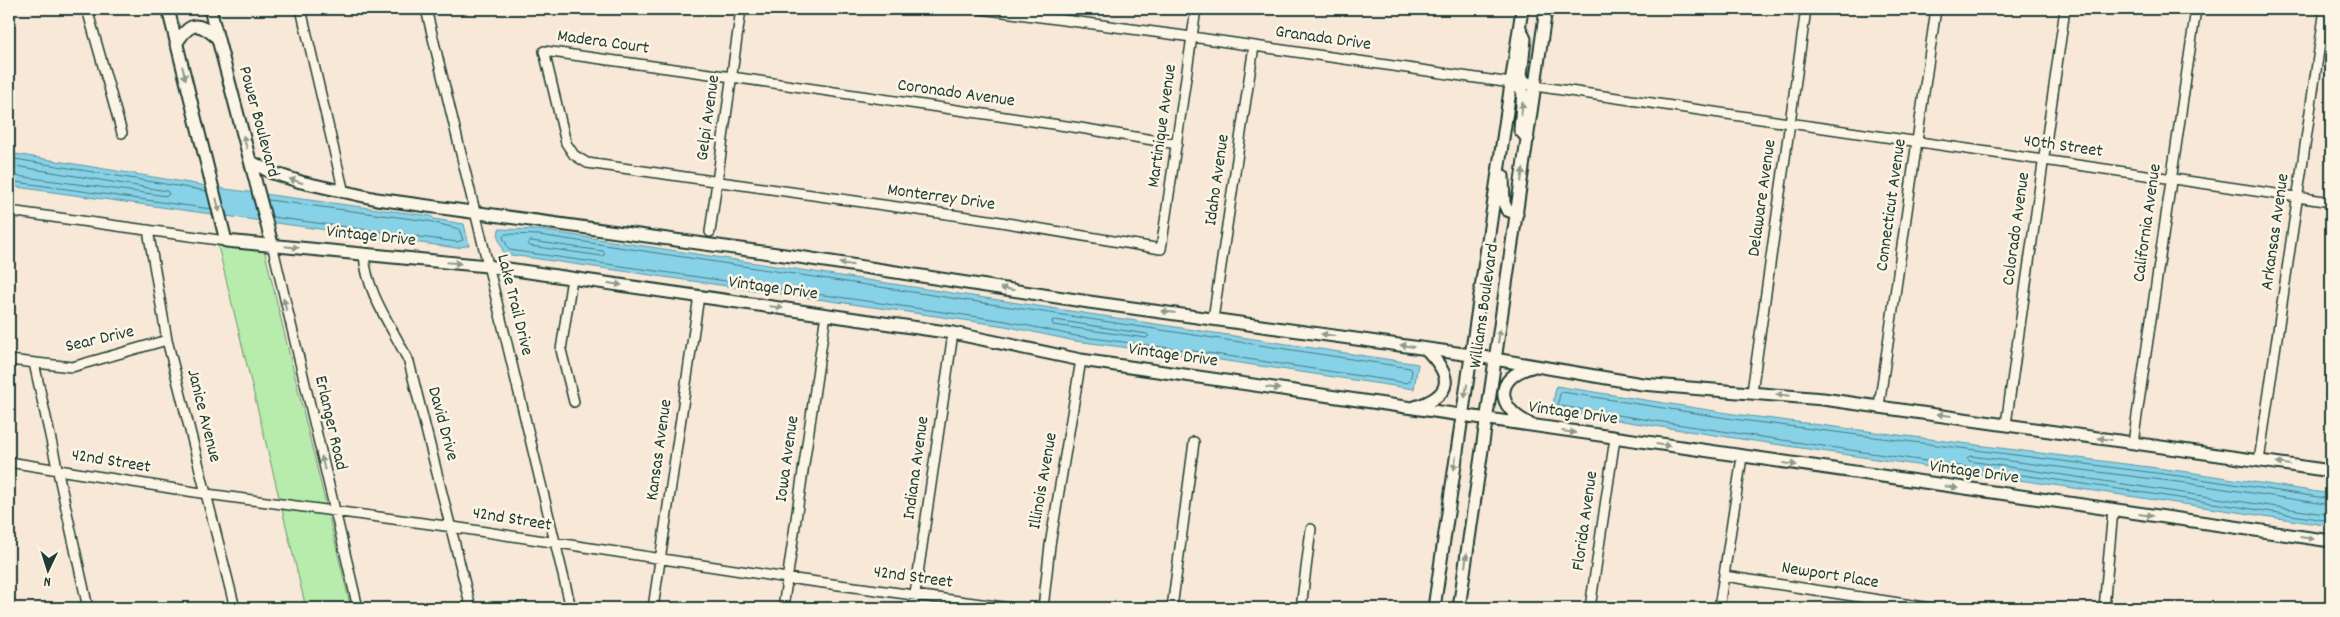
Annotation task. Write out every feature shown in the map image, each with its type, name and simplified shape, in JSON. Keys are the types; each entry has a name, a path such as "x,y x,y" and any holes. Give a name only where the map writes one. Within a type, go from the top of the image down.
{"street":[{"path":"87,9 122,134"},
{"path":"168,9 226,241"},
{"name":"Power Boulevard","path":"210,9 272,244"},
{"path":"301,9 344,193"},
{"name":"Lake Trail Drive","path":"426,9 571,608"},
{"name":"Gelpi Avenue","path":"710,232 741,9"},
{"name":"Granada Drive","path":"981,9 1192,36 1511,83"},
{"name":"Martinique Avenue","path":"1161,249 1196,9"},
{"name":"Williams Boulevard","path":"1434,608 1522,9"},
{"name":"Williams Boulevard","path":"1459,608 1546,9"},
{"name":"Delaware Avenue","path":"1752,392 1806,9"},
{"name":"Connecticut Avenue","path":"1879,406 1936,9"},
{"name":"Colorado Avenue","path":"2006,424 2065,9"},
{"name":"California Avenue","path":"2133,443 2196,9"},
{"name":"Arkansas Avenue","path":"2259,461 2325,9"},
{"path":"176,44 184,31 192,26 206,28 216,37"},
{"path":"1519,27 1525,39 1521,76 1525,82 1535,86"},
{"name":"Idaho Avenue","path":"1213,319 1254,46"},
{"name":"Madera Court","path":"716,183 587,163 574,155 566,143 544,51 732,76"},
{"name":"Coronado Avenue","path":"732,76 1177,144"},
{"path":"1511,83 1518,86 1523,92 1520,130 1528,139"},
{"name":"40th Street","path":"1535,86 2331,202"},
{"path":"1502,139 1504,203 1507,210 1517,214"},
{"name":"Vintage Drive","path":"250,161 270,172 293,180 344,193 1495,358 1642,384 1752,392 1879,406 2331,471"},
{"name":"Monterrey Drive","path":"716,183 989,220 1161,249"},
{"name":"Vintage Drive","path":"9,211 226,241 487,266 826,314 953,333 1081,360 2331,541"},
{"name":"Janice Avenue","path":"148,230 167,340 235,608"},
{"name":"Erlanger Road","path":"272,244 358,608"},
{"name":"David Drive","path":"364,254 371,289 379,308 396,334 409,362 453,527 472,608"},
{"path":"572,278 562,350 574,402"},
{"name":"Kansas Avenue","path":"653,608 699,296"},
{"name":"Iowa Avenue","path":"783,608 826,314"},
{"name":"Indiana Avenue","path":"913,608 953,333"},
{"name":"Sear Drive","path":"9,360 72,367 167,340"},
{"path":"1413,408 1429,403 1438,397 1445,382 1445,373 1441,364 1426,349"},
{"name":"Illinois Avenue","path":"1043,608 1050,545 1081,360"},
{"path":"34,363 88,608"},
{"path":"1535,427 1516,417 1509,410 1504,402 1503,393 1504,387 1512,374 1536,366"},
{"name":"Florida Avenue","path":"1590,608 1615,438"},
{"path":"1172,608 1194,442"},
{"path":"1719,608 1742,457"},
{"name":"42nd Street","path":"9,462 206,494 453,527 787,578 1011,608"},
{"path":"2104,608 2114,510"},
{"path":"1301,608 1311,530"},
{"name":"Newport Place","path":"1724,576 1931,608"}],"green space":[{"path":"218,246 264,249 351,608 306,608"}],"water":[{"path":"9,153 225,189 431,216 434,219 464,224 469,245 457,248 9,186"},
{"path":"499,229 539,230 1418,364 1414,389 1200,357 1075,341 1005,326 504,254 498,237"},
{"path":"1556,386 1734,414 2188,472 2331,494 2331,526 1552,410"}]}
